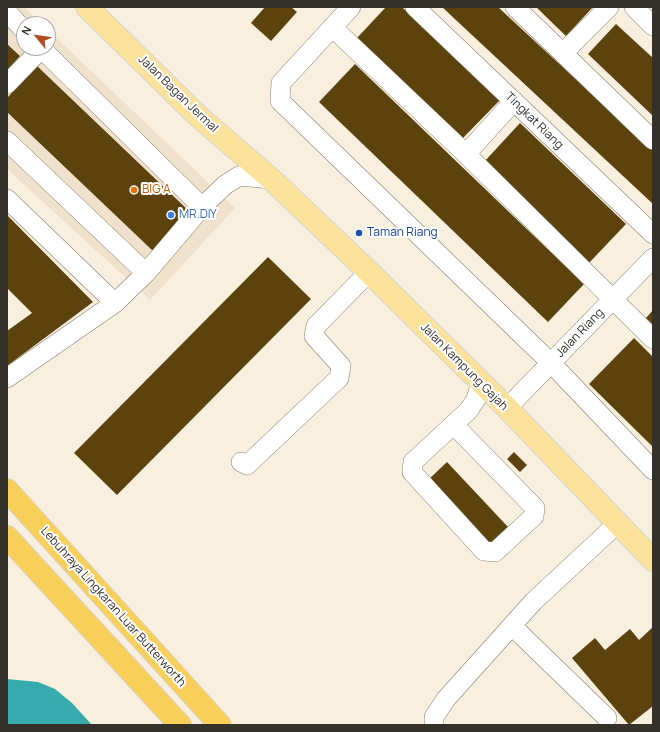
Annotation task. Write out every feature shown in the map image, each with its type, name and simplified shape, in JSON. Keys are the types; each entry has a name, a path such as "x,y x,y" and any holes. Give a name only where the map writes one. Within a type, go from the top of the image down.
{"highway":[{"name":"Lebuhraya Lingkaran Luar Butterworth","path":"7,490 220,725"},
{"path":"7,538 180,725"}],"main road":[{"name":"Jalan Bagan Jermal","path":"87,7 198,116 271,179"},
{"name":"Jalan Kampung Gajah","path":"271,179 481,383 653,560"}],"street":[{"path":"350,7 281,83 280,101 551,363 653,470"},
{"name":"Tingkat Riang","path":"415,7 653,234"},
{"path":"515,7 653,140"},
{"path":"563,53 609,7"},
{"path":"634,7 653,26"},
{"path":"7,12 16,22"},
{"path":"332,27 466,154 653,339"},
{"path":"7,84 33,56"},
{"path":"49,56 202,207"},
{"path":"466,154 514,101"},
{"path":"7,141 146,273"},
{"path":"7,378 115,303 146,273 202,207 224,185 239,176 271,179"},
{"path":"7,199 115,303"},
{"name":"Jalan Riang","path":"502,404 551,363 653,258"},
{"path":"240,462 246,465 339,378 341,366 314,336 316,326 368,272"},
{"path":"454,425 535,508 534,516 495,552 484,551 412,472 413,462 469,410 476,399 481,383"},
{"path":"469,410 489,400 502,404"},
{"path":"434,725 434,717 446,699 534,601 618,523"},
{"path":"512,626 607,718"}],"shaded area":[{"path":"7,7 24,7 34,16 16,16 16,56 56,56 56,38 235,208 150,300 7,169"}],"water":[{"path":"7,679 38,682 55,689 72,703 92,725 7,725"}],"building":[{"path":"265,7 291,7 297,12 271,41 251,23"},
{"path":"386,7 402,7 500,100 463,138 357,38"},
{"path":"442,7 498,7 653,151 653,204"},
{"path":"536,7 593,7 566,36"},
{"path":"616,24 653,58 653,116 588,54"},
{"path":"7,44 16,52 16,56 20,56 7,70"},
{"path":"355,64 584,284 548,322 319,102"},
{"path":"37,66 190,212 153,251 7,112 7,98"},
{"path":"520,123 626,224 589,263 484,162"},
{"path":"7,215 93,302 7,366 7,331 32,313 7,288"},
{"path":"268,257 311,299 117,495 74,453"},
{"path":"653,310 653,325 646,318"},
{"path":"634,338 653,357 653,447 589,384"},
{"path":"514,452 527,465 520,472 507,459"},
{"path":"447,462 508,527 486,547 426,482"},
{"path":"653,627 653,706 629,725 572,658 595,638 605,650 630,629 639,640"}],"place":[{"name":"BIG A","path":"134,190"},
{"name":"MR.DIY","path":"171,215"},
{"name":"Taman Riang","path":"359,233"}]}
